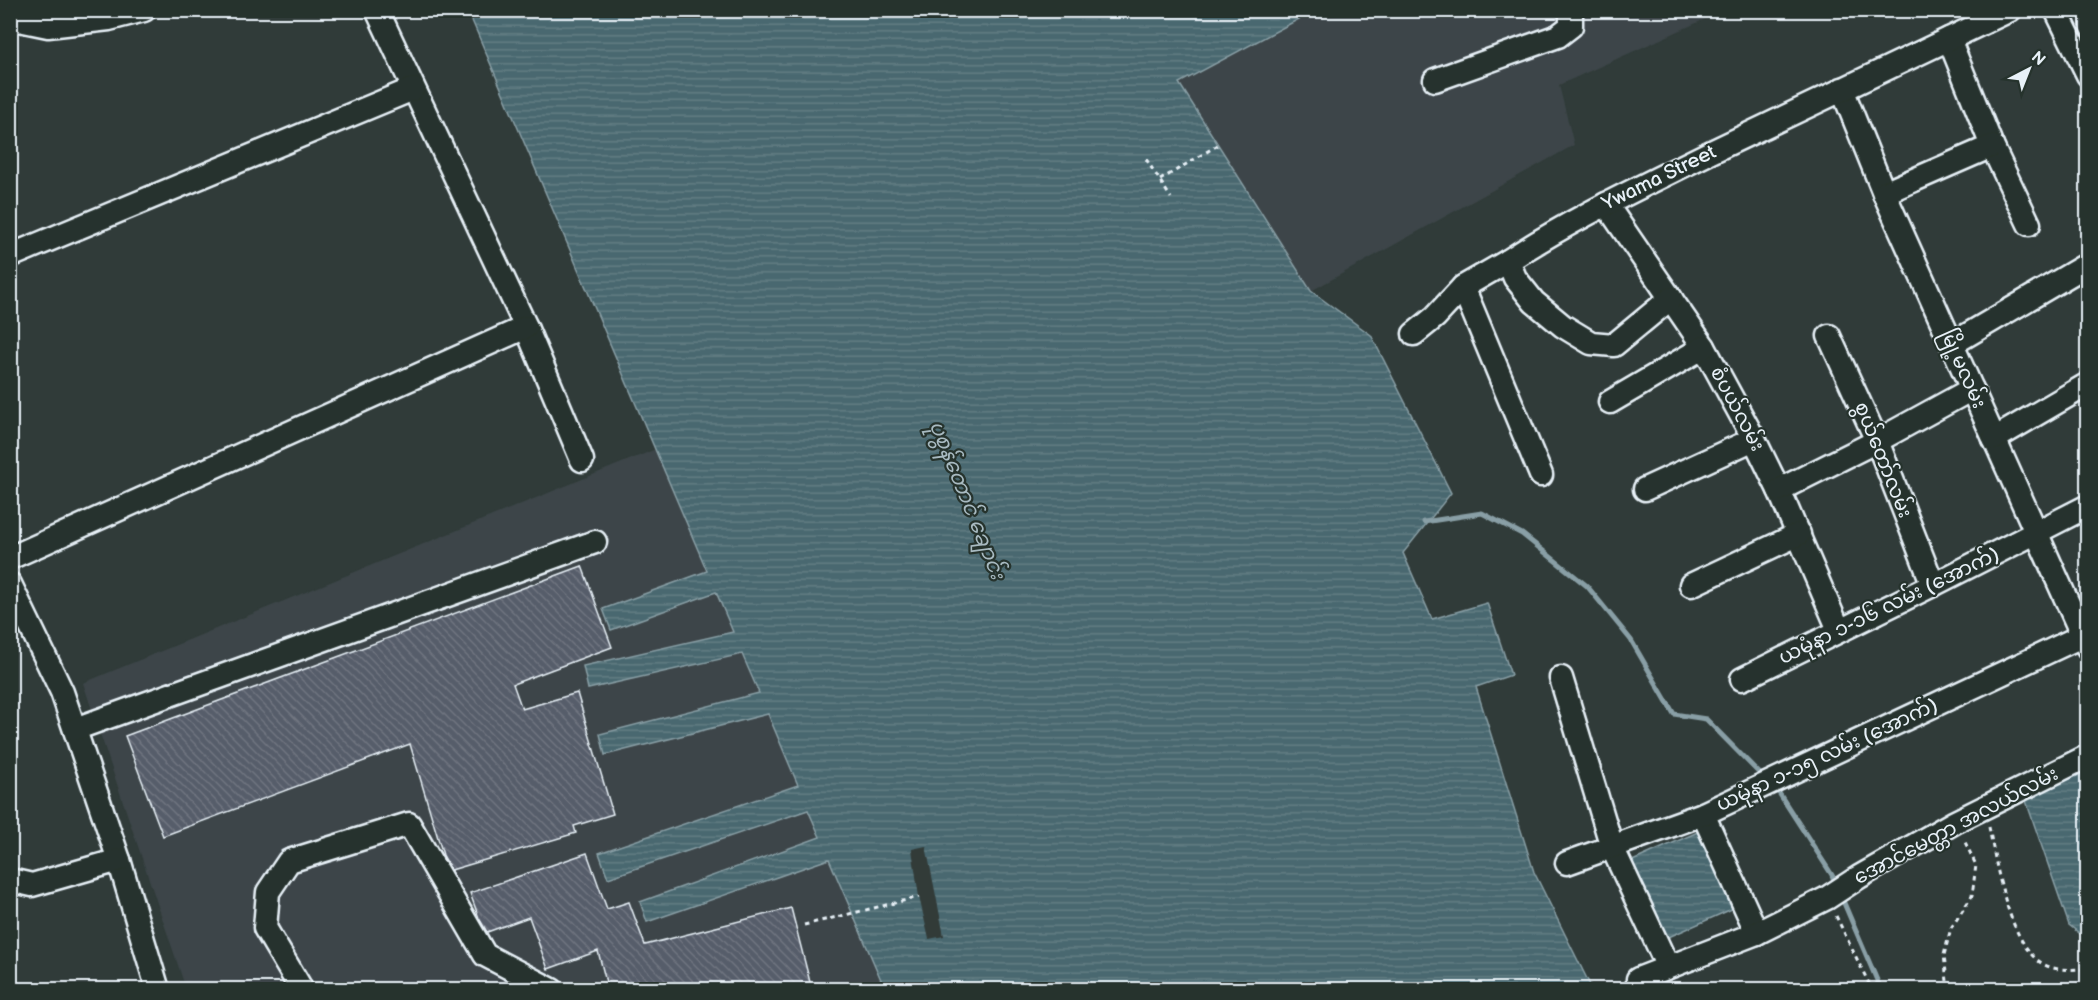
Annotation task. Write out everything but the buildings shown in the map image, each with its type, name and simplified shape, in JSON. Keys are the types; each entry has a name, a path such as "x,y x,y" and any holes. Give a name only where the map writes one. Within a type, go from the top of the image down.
{"street":[{"path":"14,20 48,26 109,19 144,10"},
{"path":"377,10 526,327 582,460"},
{"path":"1434,80 1558,36 1570,26 1571,10"},
{"name":"Ywama Street","path":"1414,334 1435,317 1463,287 1536,242 1606,204 2010,10"},
{"path":"2055,10 2088,75"},
{"path":"1949,39 1992,146 2029,224"},
{"path":"10,256 413,89"},
{"name":"မြို့မလမ်း","path":"1842,89 1884,193 2036,533 2086,639"},
{"path":"1884,193 1992,146"},
{"name":"စံပယ်လမ်း","path":"1606,204 1704,347 1779,490 1839,630"},
{"path":"1508,261 1515,278 1534,302 1563,326 1592,343 1614,345 1671,298"},
{"path":"1952,344 2088,264"},
{"path":"1463,287 1541,475"},
{"path":"10,558 526,327"},
{"name":"စွယ်တော်လမ်း","path":"1829,336 1877,441 1933,585"},
{"path":"1610,402 1704,347"},
{"path":"1994,439 2088,384"},
{"path":"1779,490 1877,441 1972,389"},
{"path":"1645,489 1754,439"},
{"name":"ယမုံနာ ၁-၁၆ လမ်း (အောက်)","path":"1742,679 2088,506"},
{"path":"1691,585 1799,534"},
{"path":"75,729 595,542"},
{"path":"10,584 62,692 119,860 158,990"},
{"name":"ယမုံနာ ၁-၁၅ လမ်း (အောက်)","path":"1567,863 1703,814 2086,639"},
{"path":"1561,678 1612,847 1668,967"},
{"name":"အောင်မေတ္တာ အလယ်လမ်း","path":"1638,979 1757,933 1827,898 1955,822 2088,756"},
{"path":"1703,814 1757,933"},
{"path":"302,990 265,928 268,892 273,884 289,861 409,824 485,955 552,990"},
{"path":"10,880 32,885 119,860"}],"path":[{"path":"1160,180 1218,145"},
{"path":"1146,159 1171,198"},
{"path":"1985,807 2001,884 2015,928 2032,957 2050,968 2088,969"},
{"path":"1948,990 1944,955 1951,928 1972,896 1976,865 1955,822"},
{"path":"804,925 919,897"},
{"path":"1827,898 1872,990"}],"shaded area":[{"path":"1132,11 1723,11 1559,85 1574,145 1311,291"},
{"path":"656,449 885,989 186,989 83,683"}],"water":[{"name":"ပုစွန်တောင် ချောင်း","path":"468,11 1314,11 1179,83 1311,291 1371,335 1451,493 1403,553 1432,619 1487,603 1511,675 1476,687 1534,872 1592,989 885,989 829,859 647,922 640,902 820,837 808,810 608,878 599,853 798,785 768,714 605,755 600,734 759,693 742,654 588,689 583,666 733,632 716,592 611,630 603,609 707,571"},
{"path":"2087,766 2087,939 2069,925 2024,795"},
{"path":"1700,831 1734,908 1662,940 1628,863"}],"pier":[{"path":"926,846 944,936 929,939 919,897 912,849"}],"waterway":[{"path":"1424,522 1482,513 1522,534 1587,586 1631,640 1674,714 1706,719 1764,778"},
{"path":"1773,787 1832,875 1836,885"},
{"path":"1841,896 1879,985 1884,990"}]}
